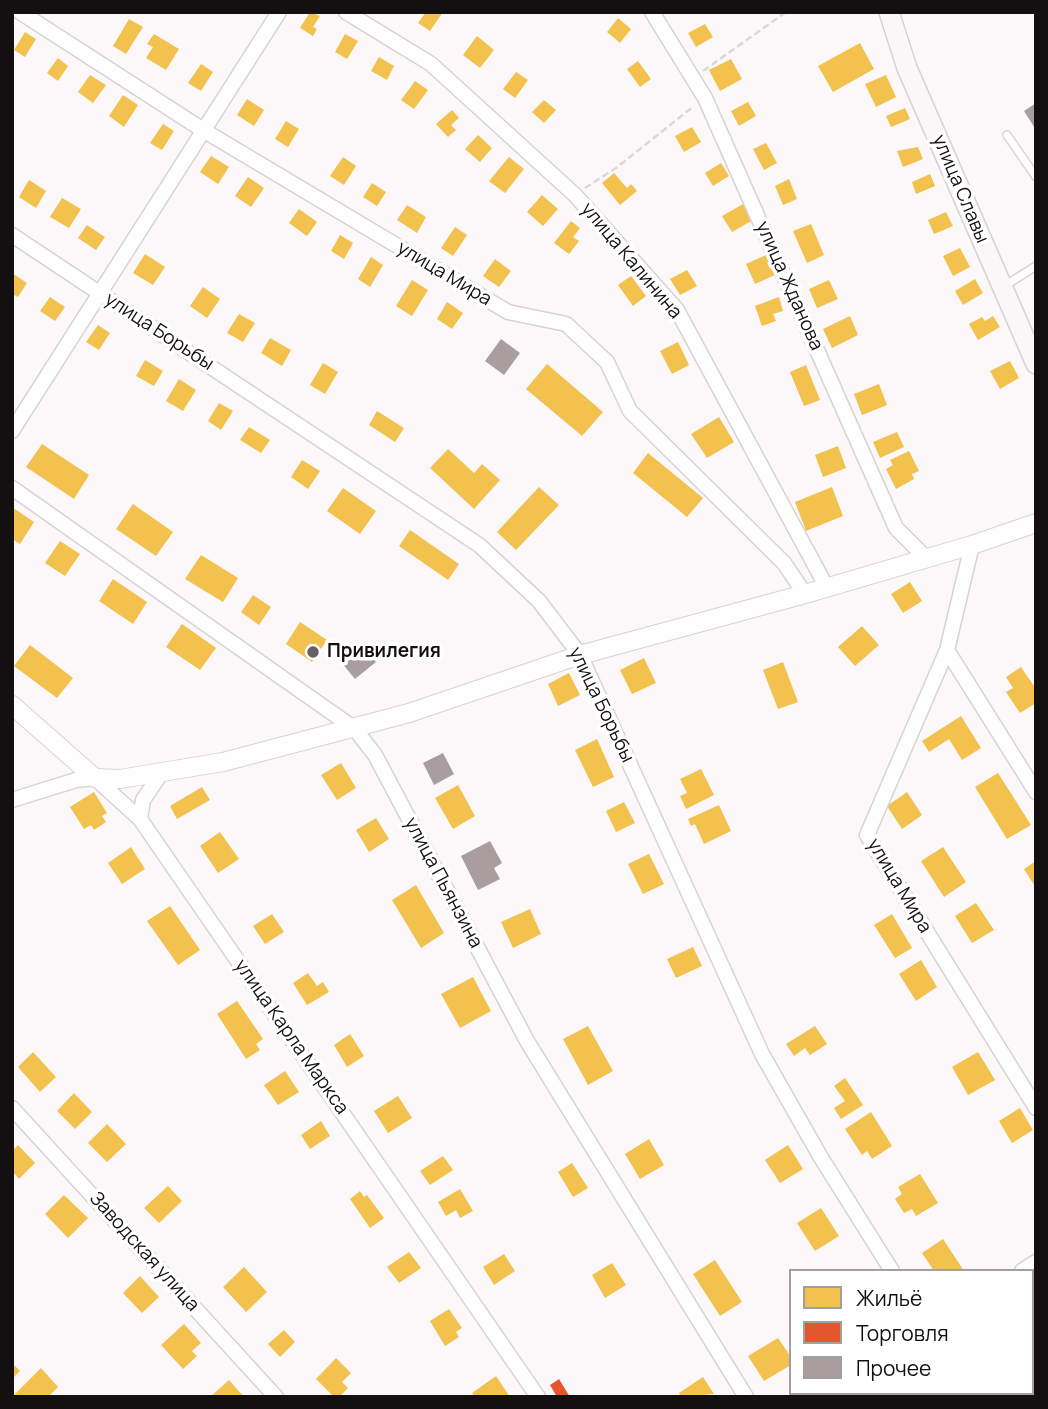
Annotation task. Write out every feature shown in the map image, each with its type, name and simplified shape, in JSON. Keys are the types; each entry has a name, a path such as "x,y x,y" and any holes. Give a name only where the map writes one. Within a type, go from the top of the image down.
{"main road":[{"name":"улица Славы","path":"889,12 908,68 1003,287 1031,342 1036,364"}],"street":[{"name":"улица Мира","path":"20,12 203,130 508,312 566,324 607,362 630,411 784,563 805,594"},
{"path":"12,430 279,12"},
{"name":"улица Калинина","path":"346,12 431,64 575,195 677,310 826,586"},
{"name":"улица Жданова","path":"652,12 705,97 896,528 926,558"},
{"name":"улица Борьбы","path":"12,235 479,545 539,601 580,655 762,1054 820,1156 891,1269"},
{"name":"улица Пьянзина","path":"12,488 355,729 375,755 527,1041 746,1397"},
{"path":"12,800 76,780 120,779 223,762 355,729 580,655 805,594 972,545 1036,523"},
{"path":"972,545 947,650 1036,792"},
{"name":"улица Мира","path":"947,650 867,835 1036,1108"},
{"name":"улица Карла Маркса","path":"12,705 140,819 538,1397"},
{"path":"140,819 144,800 162,772"},
{"name":"Заводская улица","path":"12,1108 276,1397"}],"lane":[{"path":"1007,135 1036,177"},
{"path":"1003,287 1036,266"}],"path":[{"path":"692,79 786,12"},
{"path":"575,195 616,168 705,97"}],"shaded area":[{"path":"1036,1275 1036,1397 1031,1397 1034,1395"}],"building: Жильё":[{"path":"310,12 320,16 313,27 317,29 313,36 300,28"},
{"path":"426,12 443,12 430,31 418,23"},
{"path":"618,18 631,29 620,43 607,32"},
{"path":"129,19 143,27 126,54 113,46"},
{"path":"705,24 713,37 696,47 688,33"},
{"path":"25,32 36,39 25,57 14,50"},
{"path":"154,34 179,49 166,70 146,58 153,47 147,44"},
{"path":"345,34 358,41 347,59 335,52"},
{"path":"477,36 494,50 480,68 463,55"},
{"path":"860,43 874,69 833,92 818,66"},
{"path":"379,57 394,66 387,80 371,71"},
{"path":"58,58 68,66 58,81 47,73"},
{"path":"731,59 742,79 720,91 709,70"},
{"path":"638,61 651,79 640,87 627,69"},
{"path":"201,64 213,72 201,91 188,83"},
{"path":"516,72 528,80 515,98 503,89"},
{"path":"90,75 106,85 93,103 78,92"},
{"path":"886,75 896,97 876,107 865,84"},
{"path":"415,81 428,90 414,109 401,100"},
{"path":"123,95 138,105 124,127 109,116"},
{"path":"247,99 264,110 254,126 237,115"},
{"path":"544,100 556,110 544,123 532,112"},
{"path":"748,102 756,116 739,126 731,111"},
{"path":"905,108 910,119 891,127 886,116"},
{"path":"452,110 459,118 451,125 456,130 448,137 436,124"},
{"path":"286,121 299,129 288,147 275,139"},
{"path":"163,124 174,131 162,150 150,143"},
{"path":"692,127 701,142 684,152 675,136"},
{"path":"478,135 492,148 480,162 465,149"},
{"path":"766,143 777,163 764,170 753,149"},
{"path":"918,147 923,159 903,167 897,151"},
{"path":"211,156 229,167 218,184 200,172"},
{"path":"343,157 356,166 344,185 330,176"},
{"path":"509,157 524,169 505,193 489,181"},
{"path":"721,163 729,176 713,186 705,173"},
{"path":"614,173 627,188 631,184 637,191 620,205 602,183"},
{"path":"930,174 935,186 916,194 912,182"},
{"path":"248,177 264,188 251,207 235,196"},
{"path":"789,179 797,199 783,205 775,186"},
{"path":"29,180 46,191 36,208 19,197"},
{"path":"372,183 386,192 377,206 363,197"},
{"path":"542,195 558,209 543,226 527,212"},
{"path":"62,198 81,209 69,228 50,217"},
{"path":"743,204 753,220 732,232 722,216"},
{"path":"407,205 426,217 417,233 397,220"},
{"path":"299,209 317,222 307,236 289,223"},
{"path":"946,212 953,226 934,234 928,220"},
{"path":"571,221 580,228 573,237 579,241 569,254 554,243"},
{"path":"811,224 824,255 807,263 793,231"},
{"path":"87,225 105,237 96,250 78,238"},
{"path":"455,227 467,235 453,256 441,248"},
{"path":"340,235 353,243 344,259 331,251"},
{"path":"960,248 970,267 953,276 943,256"},
{"path":"145,254 165,267 153,285 133,273"},
{"path":"766,255 775,275 755,284 746,264"},
{"path":"371,257 383,265 370,287 358,279"},
{"path":"495,259 511,271 499,287 483,276"},
{"path":"687,270 697,286 680,295 670,279"},
{"path":"12,273 27,283 18,297 12,294"},
{"path":"631,276 646,296 633,306 618,285"},
{"path":"975,279 983,293 963,305 955,291"},
{"path":"412,280 428,290 412,316 396,306"},
{"path":"829,280 838,299 817,308 809,289"},
{"path":"203,287 220,299 207,318 190,306"},
{"path":"50,297 65,307 55,321 40,311"},
{"path":"779,297 783,311 773,314 776,321 762,326 755,306"},
{"path":"447,302 463,313 452,329 437,319"},
{"path":"239,314 255,323 243,342 227,333"},
{"path":"850,316 858,335 832,348 823,329"},
{"path":"993,316 1000,327 978,340 969,324 982,317 985,321"},
{"path":"98,325 110,333 99,350 86,342"},
{"path":"270,338 291,350 282,366 261,353"},
{"path":"678,342 689,365 672,374 660,351"},
{"path":"145,360 163,371 154,386 136,376"},
{"path":"1010,361 1019,378 1000,389 990,371"},
{"path":"323,363 338,372 325,394 310,385"},
{"path":"547,364 603,412 582,436 526,389"},
{"path":"806,365 820,400 804,406 790,372"},
{"path":"179,379 196,390 183,411 166,401"},
{"path":"879,384 887,405 862,415 854,394"},
{"path":"219,403 233,411 221,430 208,421"},
{"path":"377,411 404,428 395,442 369,425"},
{"path":"719,417 734,442 707,458 691,434"},
{"path":"249,427 270,440 261,453 240,440"},
{"path":"897,432 904,447 880,458 873,442"},
{"path":"42,444 89,475 74,499 26,467"},
{"path":"838,446 846,468 823,477 815,455"},
{"path":"448,449 474,473 482,464 500,480 474,509 430,468"},
{"path":"909,451 919,471 912,474 914,479 896,489 886,469 893,465 890,460"},
{"path":"648,453 703,498 687,517 633,473"},
{"path":"302,460 320,471 308,489 291,477"},
{"path":"539,487 559,505 516,550 497,532"},
{"path":"832,487 843,516 806,531 795,502"},
{"path":"343,488 376,511 360,534 327,511"},
{"path":"133,504 173,532 156,556 116,529"},
{"path":"12,507 34,522 20,544 12,539"},
{"path":"410,530 459,564 448,580 399,546"},
{"path":"60,541 80,554 65,576 45,563"},
{"path":"201,555 238,578 223,602 185,579"},
{"path":"113,579 147,602 133,624 99,601"},
{"path":"910,582 922,601 903,613 891,594"},
{"path":"253,595 271,607 259,625 241,612"},
{"path":"300,622 327,640 312,662 286,644"},
{"path":"182,624 216,648 200,670 166,647"},
{"path":"862,626 879,645 855,666 838,647"},
{"path":"30,645 73,678 57,698 14,666"},
{"path":"644,658 656,683 632,694 620,670"},
{"path":"783,662 798,702 778,709 763,670"},
{"path":"1021,667 1036,689 1036,703 1020,713 1006,692 1013,688 1006,677"},
{"path":"569,673 580,695 558,706 548,684"},
{"path":"961,716 981,748 962,760 949,739 929,752 922,741"},
{"path":"597,739 614,777 593,787 575,750"},
{"path":"341,763 356,788 337,800 321,775"},
{"path":"701,769 714,795 686,809 680,796 687,793 680,779"},
{"path":"998,773 1031,825 1007,839 975,787"},
{"path":"458,785 475,816 453,829 435,798"},
{"path":"202,787 210,800 177,819 170,806"},
{"path":"94,792 107,813 102,816 106,822 94,830 91,825 84,829 70,807"},
{"path":"907,792 922,815 902,829 887,806"},
{"path":"624,802 635,823 616,832 606,811"},
{"path":"719,805 731,831 704,844 695,824 691,826 688,819"},
{"path":"376,818 389,839 369,852 356,830"},
{"path":"220,832 239,859 218,873 200,846"},
{"path":"131,847 145,869 122,884 108,863"},
{"path":"943,847 966,882 944,897 921,861"},
{"path":"649,854 664,884 643,894 628,864"},
{"path":"1036,861 1036,888 1024,869"},
{"path":"416,885 444,933 421,948 392,900"},
{"path":"976,903 994,930 972,943 955,916"},
{"path":"170,906 200,950 178,965 147,921"},
{"path":"530,909 541,934 513,948 501,922"},
{"path":"272,914 284,932 265,944 253,926"},
{"path":"892,914 912,948 895,958 874,925"},
{"path":"693,947 702,966 676,978 667,959"},
{"path":"921,960 937,987 916,1001 899,974"},
{"path":"308,973 317,986 323,982 329,992 307,1005 293,983"},
{"path":"473,977 491,1011 460,1028 441,994"},
{"path":"237,1001 263,1039 256,1044 260,1050 246,1059 217,1014"},
{"path":"588,1026 613,1071 588,1085 563,1039"},
{"path":"815,1026 827,1044 810,1055 805,1048 794,1056 786,1044"},
{"path":"350,1034 364,1056 347,1067 334,1045"},
{"path":"33,1052 56,1077 40,1092 18,1067"},
{"path":"978,1052 995,1080 968,1095 952,1067"},
{"path":"285,1071 299,1092 278,1105 264,1085"},
{"path":"845,1078 863,1105 841,1119 834,1108 845,1101 834,1086"},
{"path":"74,1093 92,1112 75,1129 57,1111"},
{"path":"398,1096 412,1118 388,1133 374,1111"},
{"path":"1020,1108 1033,1130 1012,1143 999,1121"},
{"path":"871,1112 892,1146 872,1159 867,1151 862,1155 845,1129"},
{"path":"321,1121 330,1136 310,1149 301,1135"},
{"path":"107,1124 126,1144 107,1162 88,1143"},
{"path":"649,1139 664,1165 640,1179 625,1154"},
{"path":"18,1145 35,1163 19,1179 12,1171 12,1151"},
{"path":"788,1145 803,1169 780,1183 765,1160"},
{"path":"443,1156 453,1170 430,1185 420,1171"},
{"path":"572,1163 588,1188 573,1197 558,1172"},
{"path":"920,1174 938,1203 916,1216 912,1209 904,1213 895,1199 902,1194 898,1187"},
{"path":"168,1186 182,1201 159,1223 144,1208"},
{"path":"460,1189 473,1211 460,1218 456,1210 446,1216 438,1202"},
{"path":"360,1191 364,1197 367,1195 384,1218 370,1228 350,1199"},
{"path":"64,1195 88,1218 68,1238 45,1214"},
{"path":"821,1208 839,1236 815,1251 797,1223"},
{"path":"943,1239 963,1269 933,1269 922,1253"},
{"path":"409,1252 421,1268 399,1283 387,1267"},
{"path":"504,1254 515,1271 494,1285 483,1267"},
{"path":"715,1260 742,1302 720,1316 693,1274"},
{"path":"612,1263 626,1285 605,1298 592,1275"},
{"path":"244,1267 267,1292 246,1312 223,1287"},
{"path":"140,1276 159,1297 142,1313 123,1293"},
{"path":"449,1309 462,1328 456,1332 459,1337 445,1346 430,1321"},
{"path":"184,1324 201,1343 192,1351 197,1356 183,1369 161,1345"},
{"path":"284,1330 295,1342 280,1357 268,1344"},
{"path":"778,1338 789,1354 789,1366 764,1381 748,1356"},
{"path":"336,1358 351,1373 342,1382 348,1388 339,1397 334,1397 316,1379"},
{"path":"12,1363 20,1371 12,1379"},
{"path":"41,1368 58,1387 48,1397 12,1397"},
{"path":"496,1376 510,1397 475,1397 472,1393"},
{"path":"703,1377 714,1394 681,1397 679,1393"},
{"path":"229,1380 244,1397 210,1397"},
{"path":"940,1395 942,1397 907,1397"}],"building: Торговля":[{"path":"559,1379 570,1397 557,1397 550,1385"}],"building: Прочее":[{"path":"1036,103 1036,130 1024,111"},
{"path":"501,339 520,353 504,375 485,361"},
{"path":"362,645 376,662 355,679 341,662"},
{"path":"443,753 454,774 434,785 423,763"},
{"path":"490,841 502,863 494,868 500,879 478,890 461,856"}],"place":[{"name":"Привилегия","path":"313,652"}]}
